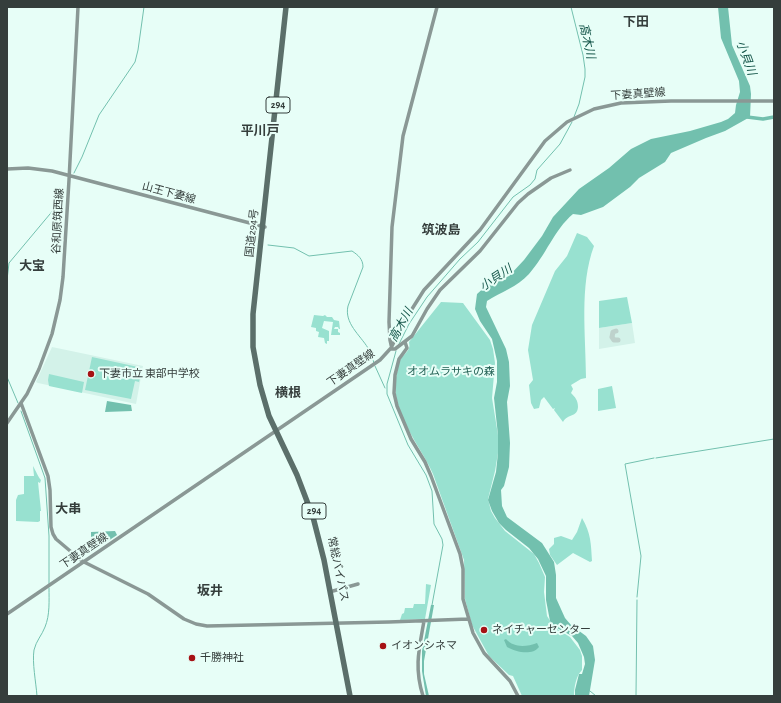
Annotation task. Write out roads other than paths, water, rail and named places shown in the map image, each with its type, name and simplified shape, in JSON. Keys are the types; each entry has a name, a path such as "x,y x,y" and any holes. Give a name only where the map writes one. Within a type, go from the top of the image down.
{"highway":[{"name":"国道294号","path":"287,7 264,227 256,314 256,343 262,385 288,456"},
{"name":"常総バイパス","path":"278,430 302,481 316,517 324,545 350,696"},
{"name":"常総バイパス","path":"288,456 313,517 324,560 353,696"}],"street":[{"name":"谷和原筑西線","path":"7,423 21,403 43,360 51,340 63,282 78,7"},
{"path":"437,7 403,136 399,160 392,231 389,322 395,348 414,334 427,309 440,290 480,252 518,202 551,178 570,170"},
{"name":"下妻真壁線","path":"7,614 278,430 395,348 405,320 424,290 480,230 545,141 568,121 598,108 621,103 643,101 774,101"},
{"name":"山王下妻線","path":"7,169 37,169 69,176 264,227"},
{"path":"405,342 407,348 399,359 395,375 394,397 409,434 432,476 460,554 463,569 463,599 473,633 484,653 510,681 518,696"},
{"path":"21,403 48,476 52,532 61,544 84,562 148,594 181,618 196,624 207,626 468,619"},
{"path":"333,591 358,584"},
{"path":"423,696 418,672 419,650 425,621"}],"waterway":[{"path":"74,173 99,115 135,62 144,7"},
{"name":"高木川","path":"571,7 585,69 585,77 579,104 574,117"},
{"path":"747,117 763,119 774,117"},
{"name":"高木川","path":"398,346 409,324 427,297 460,259 478,242 513,197 530,185 535,179 537,170 560,144 572,122"},
{"path":"7,280 9,263 55,208 63,191"},
{"path":"268,245 294,248 309,256 352,251 360,258 363,267 347,312 350,323 365,343 371,353 374,363"},
{"name":"高木川","path":"396,351 387,384 387,394 408,445 426,475 432,491 434,524 442,539 443,545 432,605"},
{"path":"375,366 385,388"},
{"path":"7,377 18,403"},
{"path":"21,411 45,478 49,536 49,584"},
{"path":"656,458 774,439"},
{"path":"637,597 641,556 625,464 654,458"},
{"path":"37,696 34,650 48,618 49,588"},
{"path":"636,696 637,600"},
{"path":"590,691 596,696"}],"place":[{"name":"下妻市立 東部中学校","path":"91,374"},
{"name":"ネイチャーセンター","path":"484,630"},
{"name":"イオンシネマ","path":"383,646"},
{"name":"千勝神社","path":"192,658"}],"district":[{"name":"下田","path":"636,22"},
{"name":"平川戸","path":"260,131"},
{"name":"筑波島","path":"441,230"},
{"name":"大宝","path":"32,266"},
{"name":"横根","path":"288,393"},
{"name":"大串","path":"68,509"},
{"name":"坂井","path":"210,591"}],"water label":[{"name":"小貝川","path":"746,58"},
{"name":"小貝川","path":"496,278"}],"park label":[{"name":"オオムラサキの森","path":"451,372"}]}
